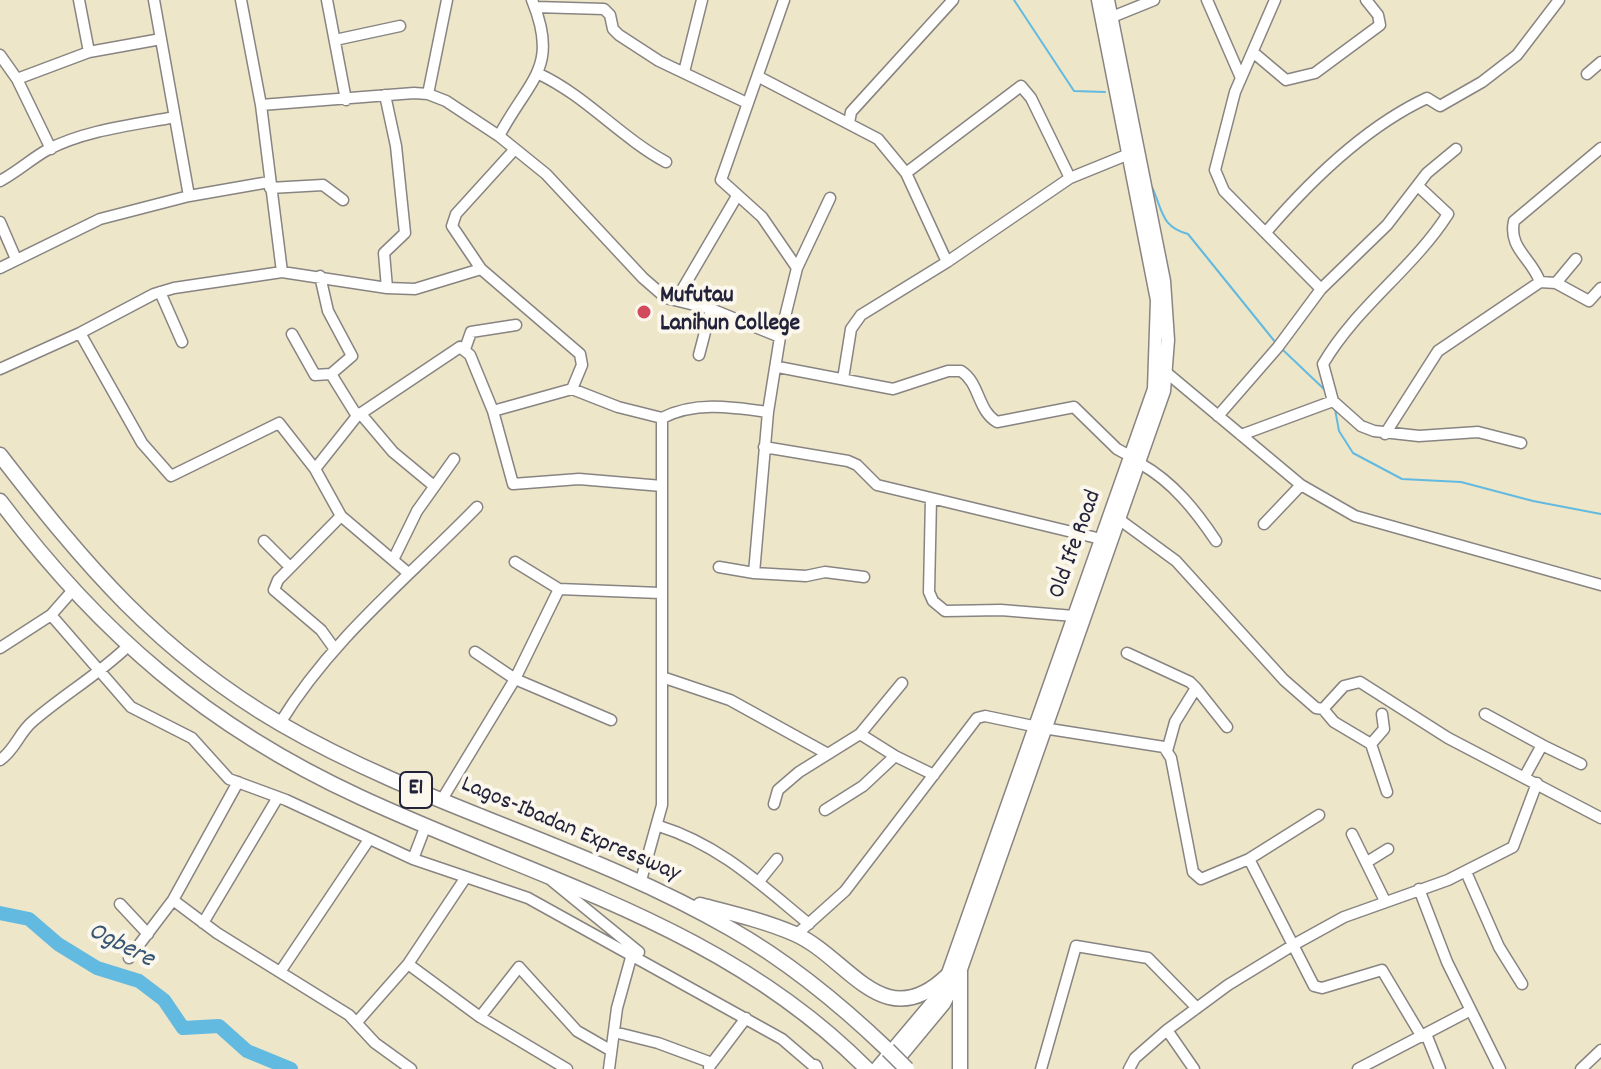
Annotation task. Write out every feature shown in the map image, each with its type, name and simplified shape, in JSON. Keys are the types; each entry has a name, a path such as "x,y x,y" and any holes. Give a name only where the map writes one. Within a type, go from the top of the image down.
{"highway":[{"name":"Lagos-Ibadan Expressway","path":"0,455 73,549 136,617 203,671 280,723 364,768 640,884 777,957 846,1010 907,1069"},
{"name":"Lagos-Ibadan Expressway","path":"0,501 73,590 127,647 189,697 261,745 359,797 655,922 740,966 801,1009 869,1068"},
{"path":"672,899 796,935 874,994 890,999 928,993 954,974"},
{"path":"954,974 962,1067"}],"main road":[{"name":"Old Ife Road","path":"890,1069 944,1004 1038,727 1120,520 1167,373 1167,306 1129,154 1098,0"},
{"name":"Old Ife Road","path":"1047,703 1101,539 1137,461 1154,389 1157,300 1148,224 1108,0"},
{"name":"Old Ife Road","path":"869,1068 935,999 954,974"}],"street":[{"path":"79,0 89,52"},
{"path":"154,0 189,196"},
{"path":"241,0 261,105 282,272"},
{"path":"327,0 346,100"},
{"path":"428,94 447,0"},
{"path":"684,72 702,0"},
{"path":"784,0 759,77 721,173 724,185 751,205 777,234 797,268"},
{"path":"849,123 851,112 953,0"},
{"path":"1112,17 1154,0"},
{"path":"1207,0 1241,78"},
{"path":"1275,0 1241,78 1215,170 1224,191 1267,231 1321,289"},
{"path":"1254,53 1286,80 1315,73 1380,25 1378,15 1366,0"},
{"path":"1267,231 1309,186 1398,114 1427,98 1440,106 1491,76 1517,55 1559,0"},
{"path":"499,136 539,74 546,51 534,4 604,9 619,35 747,103"},
{"path":"335,40 400,26"},
{"path":"17,79 89,52 161,39"},
{"path":"0,55 17,79 51,149"},
{"path":"1587,74 1601,62"},
{"path":"539,74 575,93 614,126 666,162"},
{"path":"759,77 878,139 906,173 947,262"},
{"path":"906,173 1021,86 1031,98 1070,178"},
{"path":"261,105 428,94 499,136 546,174 655,290 780,337"},
{"path":"385,95 396,146 405,233 384,253 387,288"},
{"path":"0,181 51,149 95,134 175,117"},
{"path":"1540,282 1535,269 1516,248 1514,221 1601,148"},
{"path":"515,149 453,219 454,231 481,269 580,354 582,365 572,389"},
{"path":"1218,416 1278,347 1321,289 1387,225 1442,158 1456,149"},
{"path":"843,379 851,329 861,315 947,262 1070,178 1129,154"},
{"path":"0,268 100,219 189,196 270,185 323,185 343,200"},
{"path":"1418,186 1448,214 1419,253 1335,344 1323,364 1333,401 1361,426 1385,434 1419,436 1478,432 1521,443"},
{"path":"676,300 737,196"},
{"path":"754,573 764,447 780,337 797,268 830,198"},
{"path":"0,222 16,259"},
{"path":"1556,283 1576,259"},
{"path":"0,369 160,292 282,272 387,288 434,285 481,269"},
{"path":"292,334 315,375 331,374 352,356 328,311 320,276"},
{"path":"1385,434 1438,351 1540,282 1556,283 1589,301 1601,288"},
{"path":"160,292 182,342"},
{"path":"699,355 711,309"},
{"path":"516,325 471,332 465,349 493,411 513,484 579,479 662,486"},
{"path":"80,333 142,443 171,476 279,423 315,469 341,516 407,572"},
{"path":"315,469 358,414 454,348 465,349"},
{"path":"778,367 893,389 948,371 961,371 971,380 984,409 997,422 1074,407 1117,449 1166,480 1216,541"},
{"path":"1167,373 1301,485 1355,516 1601,585"},
{"path":"331,374 358,414 393,452 434,486"},
{"path":"493,411 572,389 618,407 662,418 674,412 724,406 768,412"},
{"path":"1241,435 1333,401"},
{"path":"640,884 659,826 662,418"},
{"path":"764,447 848,461 857,465 877,485 1101,539"},
{"path":"393,560 434,486 454,459"},
{"path":"1264,524 1301,485"},
{"path":"931,498 933,522 927,573 929,592 937,606 945,611 1001,610 1074,616"},
{"path":"280,723 306,681 334,648 407,572 477,507"},
{"path":"334,648 321,630 274,590 278,580 341,516"},
{"path":"1120,520 1176,561 1284,680 1308,702 1323,709 1334,722 1371,744 1387,792"},
{"path":"264,541 290,567"},
{"path":"515,562 559,589 660,593"},
{"path":"719,567 754,573 806,576 825,572 864,577"},
{"path":"441,801 515,679 559,589"},
{"path":"0,648 51,615 73,590"},
{"path":"51,615 131,707 192,738 229,779 278,797 368,841 413,859 528,898 746,1018 800,1051 816,1068"},
{"path":"0,760 15,747 33,721 99,673 127,647"},
{"path":"475,652 515,679 611,720"},
{"path":"1127,653 1190,682 1227,727"},
{"path":"662,677 730,700 826,753"},
{"path":"1323,709 1344,686 1360,682 1448,738 1601,818"},
{"path":"774,804 778,790 826,753 845,746 860,734 902,683"},
{"path":"1196,688 1175,722 1167,751 1195,875 1210,877 1249,859 1319,815"},
{"path":"1371,744 1384,729 1382,714"},
{"path":"1485,714 1581,764"},
{"path":"796,935 845,891 977,718 985,716 1156,744 1167,751"},
{"path":"860,734 934,775"},
{"path":"1525,776 1542,745"},
{"path":"825,810 863,786 895,756"},
{"path":"129,958 173,900 238,782"},
{"path":"1129,1069 1135,1058 1167,1030 1295,944 1344,917 1466,872 1517,842 1528,799 1537,783"},
{"path":"203,923 278,797"},
{"path":"413,859 426,825"},
{"path":"659,826 698,839 760,880 809,924"},
{"path":"1352,834 1385,901"},
{"path":"280,972 368,841"},
{"path":"1367,862 1388,849"},
{"path":"760,880 777,859"},
{"path":"1249,859 1318,988 1382,970 1424,1036 1440,1069"},
{"path":"1466,872 1499,947 1522,984"},
{"path":"542,873 659,968"},
{"path":"357,1022 408,964 466,877"},
{"path":"1419,889 1469,1011 1500,1069"},
{"path":"173,900 203,923 357,1022 375,1043 411,1069"},
{"path":"120,904 148,934"},
{"path":"1041,1069 1076,946 1148,958 1197,1008"},
{"path":"609,1069 617,1008 632,954"},
{"path":"408,964 480,1017 567,1069"},
{"path":"480,1017 519,967 577,1031 610,1050"},
{"path":"1358,1069 1469,1011"},
{"path":"614,1032 658,1043 710,1066 746,1018"},
{"path":"1167,1030 1194,1069"},
{"path":"1581,1069 1601,1050"}],"waterway":[{"path":"1014,0 1074,91 1105,92"},
{"path":"1152,187 1168,222 1188,234 1276,343"},
{"path":"1283,350 1325,390"},
{"path":"1335,409 1339,431 1353,453 1402,479 1461,482 1533,501 1601,514"},
{"name":"Ogbere","path":"0,913 29,919 58,944 97,968 139,981 164,1000 183,1028 219,1026 247,1051 291,1069"}],"place":[{"name":"Mufutau Lanihun College","path":"644,312"}]}
